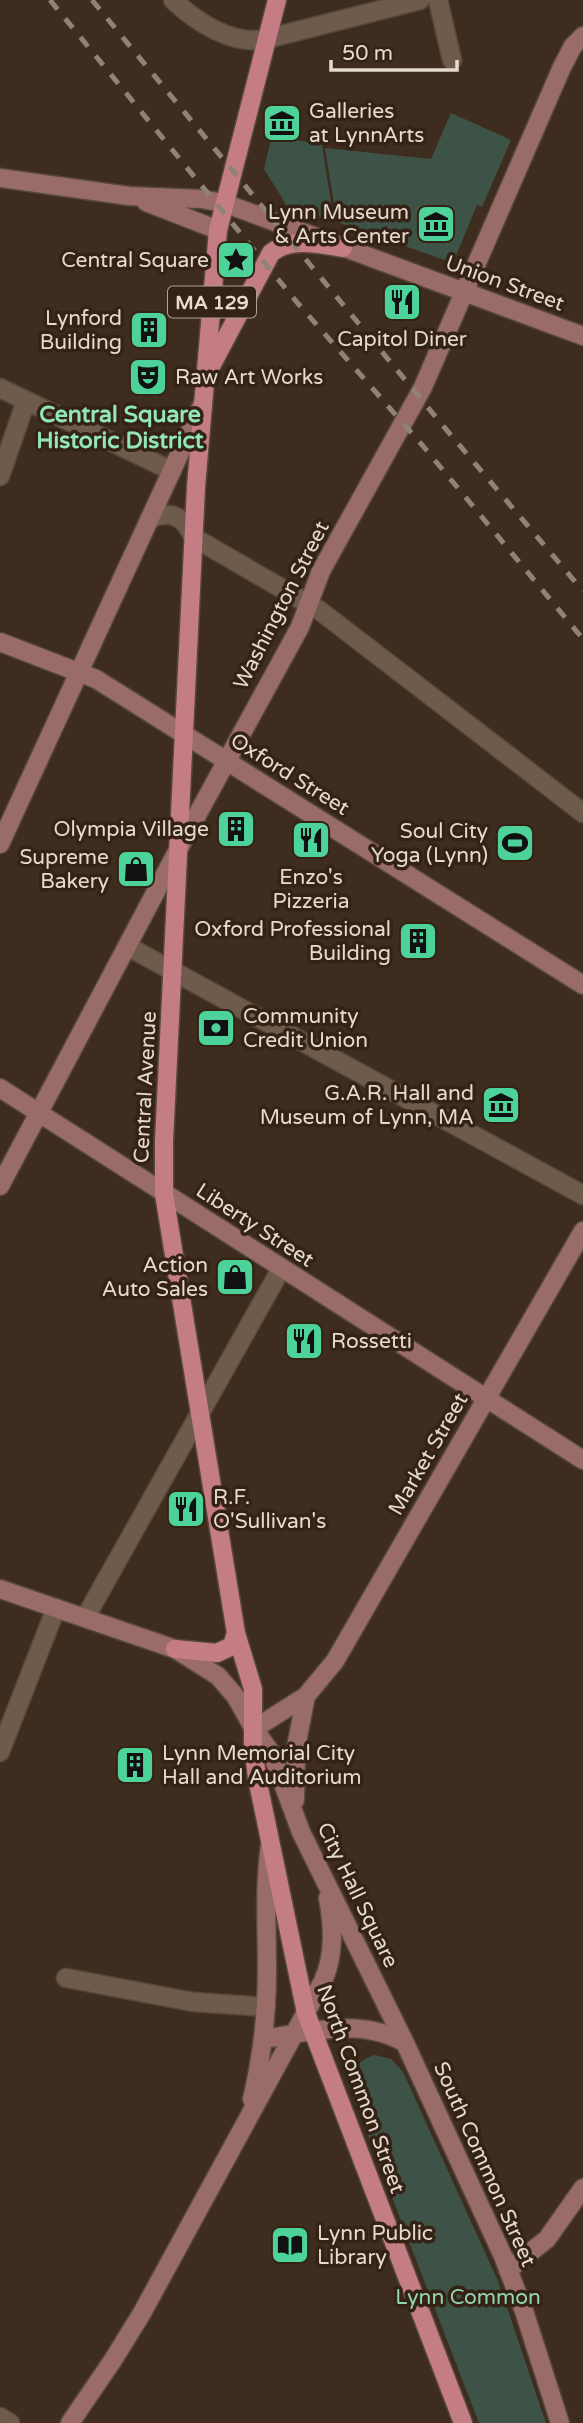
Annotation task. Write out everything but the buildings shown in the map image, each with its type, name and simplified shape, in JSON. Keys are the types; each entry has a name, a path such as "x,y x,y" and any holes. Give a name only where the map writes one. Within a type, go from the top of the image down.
{"main road":[{"name":"MA 129","path":"193,537 218,230 277,0"},
{"name":"Washington Street","path":"0,1186 179,848 300,627 321,571 419,396 562,67 573,46 583,36"},
{"name":"Union Street","path":"0,178 129,196 201,199 223,203 583,336"},
{"name":"Union Street","path":"129,196 218,230"},
{"path":"205,377 271,253 282,246 297,243 343,248"},
{"path":"0,844 203,402"},
{"name":"Central Avenue","path":"193,537 164,1141 164,1194 236,1633"},
{"name":"Oxford Street","path":"0,642 79,671 583,985"},
{"name":"Liberty Street","path":"0,1088 485,1400 583,1460"},
{"name":"Market Street","path":"254,1729 306,1696 335,1661 583,1231"},
{"name":"City Hall Square","path":"0,1589 175,1649 208,1668 225,1683 272,1754 301,1832 405,2043"},
{"path":"175,1649 221,1652 232,1646 236,1633"},
{"name":"City Hall Square","path":"236,1633 253,1689 257,1778 271,1843"},
{"name":"Market Street","path":"301,1832 296,1808 294,1771 299,1721 306,1696"},
{"path":"244,2126 263,2039 265,1893 271,1843"},
{"name":"North Common Street","path":"271,1843 306,2013 463,2423"},
{"path":"70,2423 137,2321 323,1981 331,1957 331,1918 322,1874"},
{"path":"263,2039 336,2028 366,2030 405,2043"},
{"name":"South Common Street","path":"405,2043 508,2270 560,2423"},
{"path":"508,2270 547,2239 583,2188"}],"street":[{"path":"173,0 225,34 244,40 266,39 420,0"},
{"path":"438,0 452,60"},
{"path":"0,388 172,471"},
{"path":"0,476 26,401"},
{"path":"150,519 165,514 178,517 185,522 193,537 309,603 583,813"},
{"path":"127,946 583,1195"},
{"path":"85,1618 281,1269"},
{"path":"0,1752 56,1608"},
{"path":"66,1978 193,2002 265,2007"},
{"path":"0,2417 10,2423"}],"green space":[{"path":"451,113 511,140 482,207 477,205 453,263 337,222 325,148 431,159"},
{"path":"272,135 322,145 334,222 287,206 264,169"},
{"name":"Lynn Common","path":"375,2055 391,2059 403,2072 498,2281 546,2423 479,2423 348,2083 357,2066"}],"railway":[{"path":"50,0 295,300 423,446 583,639"},
{"path":"92,0 439,421 583,591"}],"place":[{"name":"Galleries at LynnArts","path":"282,123"},
{"name":"Lynn Museum & Arts Center","path":"436,224"},
{"name":"Central Square","path":"236,260"},
{"name":"Capitol Diner","path":"402,302"},
{"name":"Lynford Building","path":"149,330"},
{"name":"Raw Art Works","path":"148,377"},
{"name":"Olympia Village","path":"236,829"},
{"name":"Enzo's Pizzeria","path":"311,840"},
{"name":"Soul City Yoga (Lynn)","path":"515,843"},
{"name":"Supreme Bakery","path":"136,869"},
{"name":"Oxford Professional Building","path":"418,941"},
{"name":"Community Credit Union","path":"216,1028"},
{"name":"G.A.R. Hall and Museum of Lynn, MA","path":"501,1105"},
{"name":"Action Auto Sales","path":"235,1277"},
{"name":"Rossetti","path":"304,1341"},
{"name":"R.F. O'Sullivan's","path":"186,1509"},
{"name":"Lynn Memorial City Hall and Auditorium","path":"135,1765"},
{"name":"Lynn Public Library","path":"290,2245"}],"district":[{"name":"Central Square Historic District","path":"120,427"}]}
